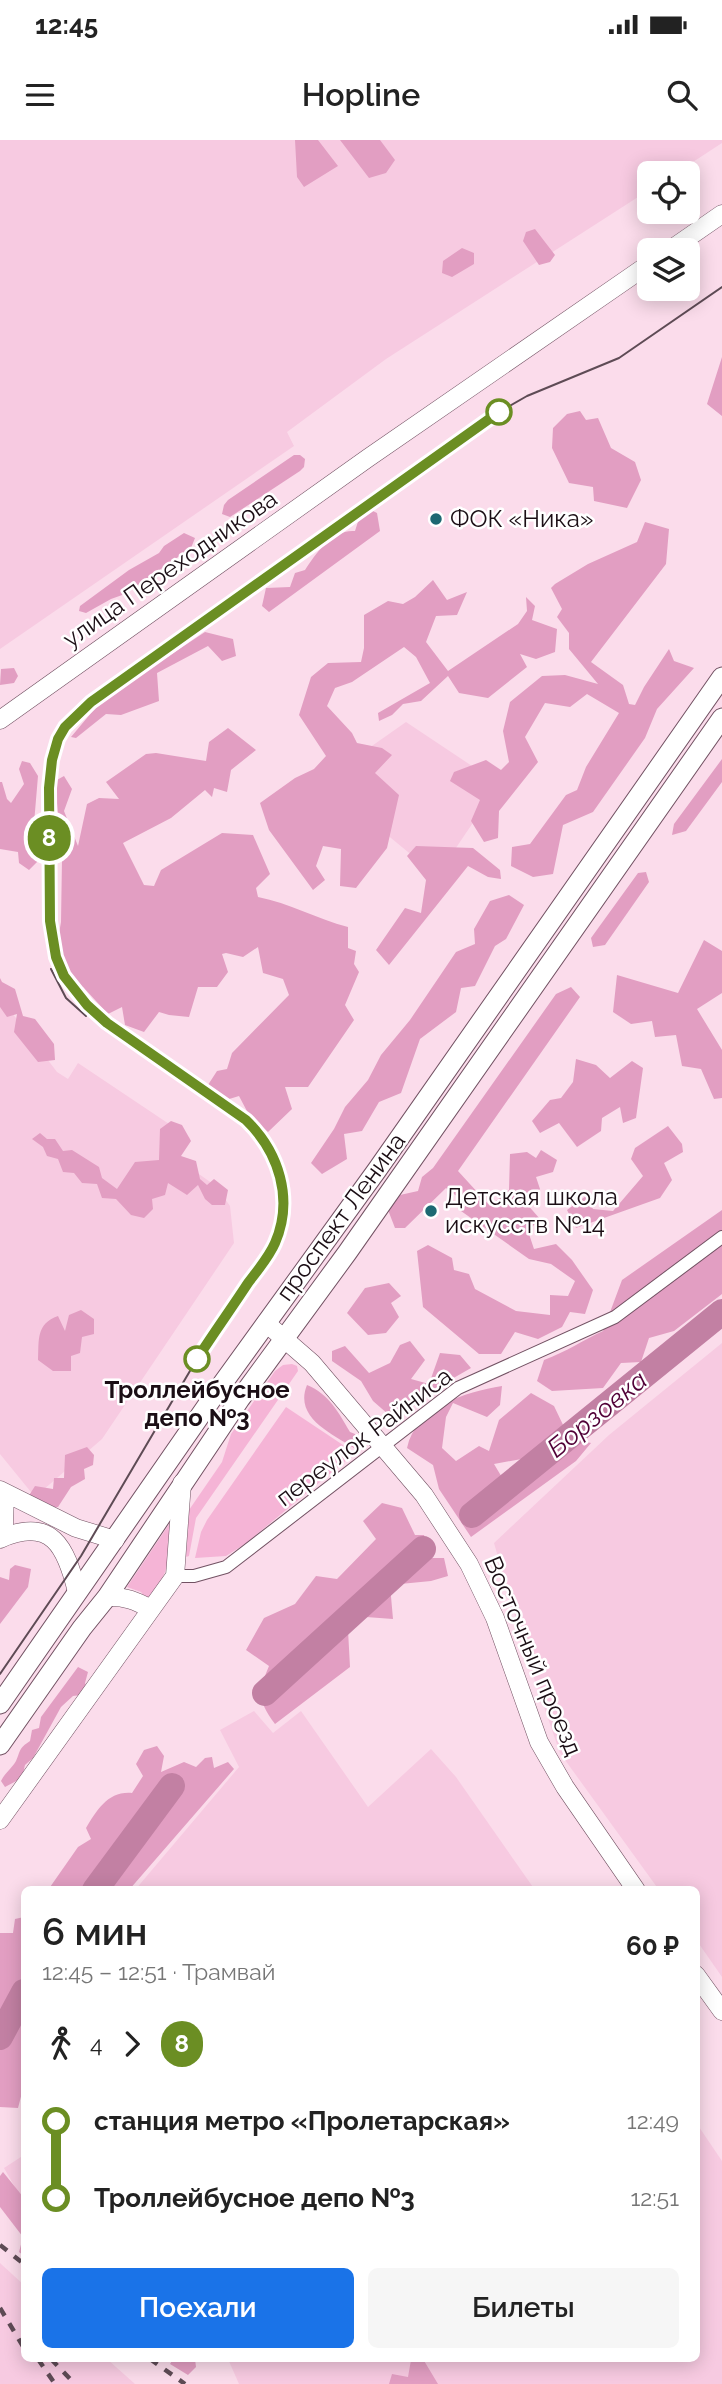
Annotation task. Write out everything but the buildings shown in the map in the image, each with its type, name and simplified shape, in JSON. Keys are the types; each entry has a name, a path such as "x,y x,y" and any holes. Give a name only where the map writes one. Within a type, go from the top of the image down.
{"main road":[{"path":"687,238 722,214"},
{"name":"улица Переходникова","path":"0,720 368,458 637,272"},
{"name":"проспект Ленина","path":"0,1704 722,677"},
{"name":"проспект Ленина","path":"0,1745 107,1597 182,1483 347,1253 722,718"},
{"name":"Восточный проезд","path":"266,1323 312,1363 424,1495 469,1564 495,1618 539,1742 565,1787 633,1886"},
{"path":"0,1820 175,1576 182,1483"},
{"path":"0,1534 4,1524 2,1492 76,1528 115,1540"},
{"path":"0,1539 17,1532 33,1530 57,1541 72,1570 77,1592"},
{"path":"107,1597 134,1599 151,1609"},
{"path":"700,1981 722,2011"}],"street":[{"name":"переулок Райниса","path":"175,1576 194,1576 226,1567 458,1388 615,1317 722,1237"}],"shaded area":[{"path":"0,140 722,140 722,143 694,161 637,161 637,198 386,359 287,432 294,446 0,649"},
{"path":"295,140 318,140 338,166 304,187 297,177"},
{"path":"340,140 380,140 395,160 386,173 369,178"},
{"path":"535,229 555,255 550,262 539,265 523,241 526,232"},
{"path":"462,248 474,253 474,264 452,277 442,273 443,261"},
{"path":"722,357 722,416 707,404"},
{"path":"580,411 586,420 598,418 611,448 635,462 641,480 627,508 594,501 593,487 569,483 552,448 553,428 567,414"},
{"path":"294,455 305,459 304,467 300,471 230,517 222,514 228,500"},
{"path":"363,506 377,513 380,531 269,612 262,606 266,588 290,587 295,573 305,570 326,543 339,534 355,531"},
{"path":"645,522 669,529 666,564 591,662 623,685 629,704 635,705 669,649 674,661 694,668 657,709 645,738 593,812 563,825 553,874 533,877 511,866 512,847 530,844 566,795 577,790 586,767 619,713 587,694 570,707 545,703 525,737 538,762 499,811 498,838 484,842 471,821 480,800 450,781 454,772 486,760 501,770 509,762 503,731 510,702 542,676 565,675 598,684 569,649 569,633 557,617 562,609 551,588 588,564 637,542"},
{"path":"184,533 195,538 191,548 125,594 86,613 79,611 80,606"},
{"path":"433,580 447,600 467,592 457,615 436,616 426,642 448,671 518,624 527,611 526,597 535,606 532,620 557,629 555,652 536,659 520,654 527,667 488,698 459,693 448,676 421,701 403,704 392,715 379,721 378,713 430,683 416,657 404,647 352,682 335,688 327,706 352,733 357,743 382,748 392,755 375,773 399,795 387,848 356,888 340,886 341,849 323,846 316,866 325,880 313,890 269,830 260,803 295,778 314,769 326,756 299,715 311,677 328,663 361,662 364,648 364,615 388,601 403,604"},
{"path":"205,632 233,639 236,656 222,661 208,646 157,673 159,701 121,715 106,714 76,738 71,737 102,700"},
{"path":"14,668 18,676 14,683 0,685 1,669"},
{"path":"406,722 499,784 437,876 322,781"},
{"path":"228,728 256,750 231,770 227,792 214,788 212,797 205,790 171,818 123,843 144,885 154,886 161,870 222,833 253,835 270,874 256,888 258,897 348,927 348,948 356,951 354,964 359,972 345,1005 354,1020 308,1087 285,1087 292,1109 268,1132 249,1115 239,1096 226,1100 206,1088 217,1071 227,1069 232,1053 289,995 283,979 263,973 258,947 243,957 222,954 228,972 217,987 198,987 189,1017 159,1012 144,1032 125,1025 122,1007 108,1014 83,987 70,986 56,951 61,922 62,859 55,781 64,776 72,789 64,811 78,846 87,804 99,798 119,799 106,782 146,754 156,753 206,761 209,742"},
{"path":"722,759 722,782 686,831 672,835 674,824"},
{"path":"22,761 30,763 38,776 32,847 38,861 29,870 19,863 18,852 0,849 0,782 11,803 24,784 19,769"},
{"path":"416,846 473,848 500,870 501,879 488,877 468,866 389,965 376,950 405,908 421,913 426,880 407,856"},
{"path":"646,872 649,882 605,945 593,947 591,938 638,873"},
{"path":"509,895 524,905 506,939 495,946 475,986 461,988 456,1012 420,1039 401,1093 379,1102 362,1131 344,1134 347,1159 322,1174 311,1163 345,1107 368,1080 381,1055 410,1020 456,952 475,944 474,929 490,901"},
{"path":"704,940 722,951 722,993 697,1009 722,1050 722,1098 714,1099 701,1069 682,1066 676,1035 655,1037 652,1021 631,1024 613,1012 617,975 678,993"},
{"path":"0,978 15,989 23,1016 35,1019 54,1044 55,1060 38,1062 14,1032 17,1014 7,1017 0,1007"},
{"path":"571,987 580,997 458,1171 490,1206 509,1190 510,1154 527,1152 536,1158 541,1150 557,1160 553,1172 536,1177 540,1189 526,1203 540,1219 528,1231 534,1249 556,1244 572,1260 593,1290 585,1314 570,1312 562,1327 538,1339 515,1332 501,1354 479,1354 423,1307 417,1251 428,1245 452,1258 454,1270 469,1274 475,1289 516,1311 550,1315 550,1295 568,1296 575,1281 551,1264 529,1259 461,1211 467,1204 446,1188 405,1228 395,1228 388,1210 400,1195 418,1191 422,1177 433,1168 556,994"},
{"path":"0,997 57,1072 68,1079 78,1063 190,1138 176,1158 216,1186 230,1206 234,1243 102,1439 35,1497 0,1454"},
{"path":"576,1059 596,1065 610,1078 632,1061 643,1068 636,1118 623,1123 620,1107 602,1118 601,1131 577,1147 559,1123 540,1133 532,1121 550,1100 561,1098 573,1082"},
{"path":"171,1121 182,1125 191,1141 181,1156 196,1161 200,1179 207,1185 214,1179 228,1190 225,1205 212,1205 205,1199 198,1185 187,1195 168,1183 165,1195 152,1199 153,1209 144,1218 131,1215 116,1199 102,1198 97,1184 82,1183 74,1173 63,1172 58,1159 47,1156 43,1147 32,1139 40,1133 47,1139 55,1139 63,1151 72,1150 99,1167 102,1178 117,1189 135,1162 159,1160 160,1129"},
{"path":"668,1126 682,1144 683,1152 664,1163 672,1180 660,1198 576,1228 567,1210 586,1196 593,1209 613,1211 643,1176 631,1159 635,1148"},
{"path":"722,1210 722,1294 674,1331 649,1338 641,1362 621,1363 603,1388 552,1391 537,1381 544,1360 603,1331 622,1280"},
{"path":"389,1283 401,1296 391,1303 399,1317 386,1333 368,1335 347,1313 365,1288"},
{"path":"81,1310 94,1319 94,1334 82,1337 80,1353 71,1356 71,1371 53,1371 38,1360 42,1328 58,1316 65,1331 69,1315"},
{"path":"410,1341 425,1360 411,1379 429,1384 440,1353 460,1355 471,1368 389,1415 373,1401 361,1381 332,1361 332,1351 345,1346 369,1373 390,1363 400,1345"},
{"path":"722,1343 722,1977 700,1945 700,1886 656,1886 560,1753 527,1658 494,1543 609,1435"},
{"path":"283,1365 297,1366 298,1371 196,1518 189,1556 186,1557 189,1510 222,1462 231,1434 275,1371"},
{"path":"307,1385 327,1399 364,1447 357,1450 318,1425 306,1407 304,1397"},
{"path":"502,1386 500,1405 487,1417 453,1403 446,1417 442,1448 456,1461 479,1446 489,1451 499,1420 531,1393 554,1406 565,1429 527,1458 494,1464 512,1494 583,1441 591,1443 576,1461 471,1537 439,1489 433,1465 407,1448 420,1422 431,1412 458,1397"},
{"path":"286,1407 355,1453 245,1544 226,1556 195,1558 201,1532 207,1520"},
{"path":"87,1447 94,1455 93,1465 84,1469 85,1479 71,1487 58,1507 47,1508 28,1497 35,1486 53,1489 54,1478 64,1478 65,1455"},
{"path":"382,1503 402,1508 415,1535 424,1535 432,1558 444,1558 448,1576 431,1581 390,1585 393,1619 366,1617 348,1630 350,1667 275,1724 265,1709 262,1696 269,1666 246,1650 264,1618 295,1604 316,1576 337,1579 376,1539 363,1521"},
{"path":"174,1517 165,1571 148,1602 141,1592 127,1587"},
{"path":"15,1565 31,1569 28,1587 0,1624 0,1577 9,1580 10,1569"},
{"path":"78,1667 88,1672 85,1683 87,1689 81,1695 73,1696 61,1707 33,1758 25,1765 22,1778 5,1787 1,1781 22,1748 30,1741 32,1730 39,1728 41,1717"},
{"path":"254,1711 273,1733 301,1711 368,1807 431,1749 456,1777 532,1886 138,1886 239,1767 220,1730"},
{"path":"157,1746 164,1756 161,1772 184,1762 196,1767 205,1758 212,1757 214,1768 228,1762 234,1769 132,1886 51,1886 78,1847 91,1839 86,1828 99,1808 116,1795 132,1793 143,1776 136,1764 144,1750"},
{"path":"21,1918 21,2096 18,2108 0,2107 0,1933 13,1933 15,1919"},
{"path":"700,2128 722,2161 722,2384 239,2384 229,2362 700,2362"},
{"path":"21,2157 21,2198 4,2168"},
{"path":"3,2172 21,2194 21,2234 0,2207 0,2176"},
{"path":"0,2263 21,2282 21,2362 110,2362 135,2384 0,2384"},
{"path":"195,2362 196,2367 188,2375 170,2364"},
{"path":"411,2362 425,2362 438,2384 389,2384 392,2374 408,2377"}],"waterway":[{"name":"Борзовка","path":"472,1515 722,1312"},
{"name":"Борзовка","path":"265,1693 423,1549"},
{"name":"Борзовка","path":"98,1886 172,1786"},
{"name":"Борзовка","path":"0,2037 21,1998"}],"tram line":[{"path":"0,1674 81,1556 197,1359 275,1245 283,1209 280,1175 270,1149 259,1133 246,1120 107,1023 87,1005 64,976 56,957 50,921 49,787 58,739 65,727 91,703 499,412 527,396 619,358 722,287"},
{"name":"8","path":"197,1359 275,1245 283,1209 281,1175 260,1133 246,1120 107,1023 75,992 64,976 51,938 50,921 49,788 52,760 58,739 65,727 91,702 499,412"},
{"path":"51,969 66,998 86,1016"}],"railway":[{"path":"0,2245 21,2262"},
{"path":"0,2308 21,2343"},
{"path":"40,2362 55,2384"},
{"path":"54,2362 75,2384"},
{"path":"154,2362 185,2384"}],"place":[{"name":"ФОК «Ника»","path":"436,519"},
{"name":"Детская школа искусств №14","path":"431,1211"},
{"name":"Троллейбусное депо №3","path":"197,1359"}]}
